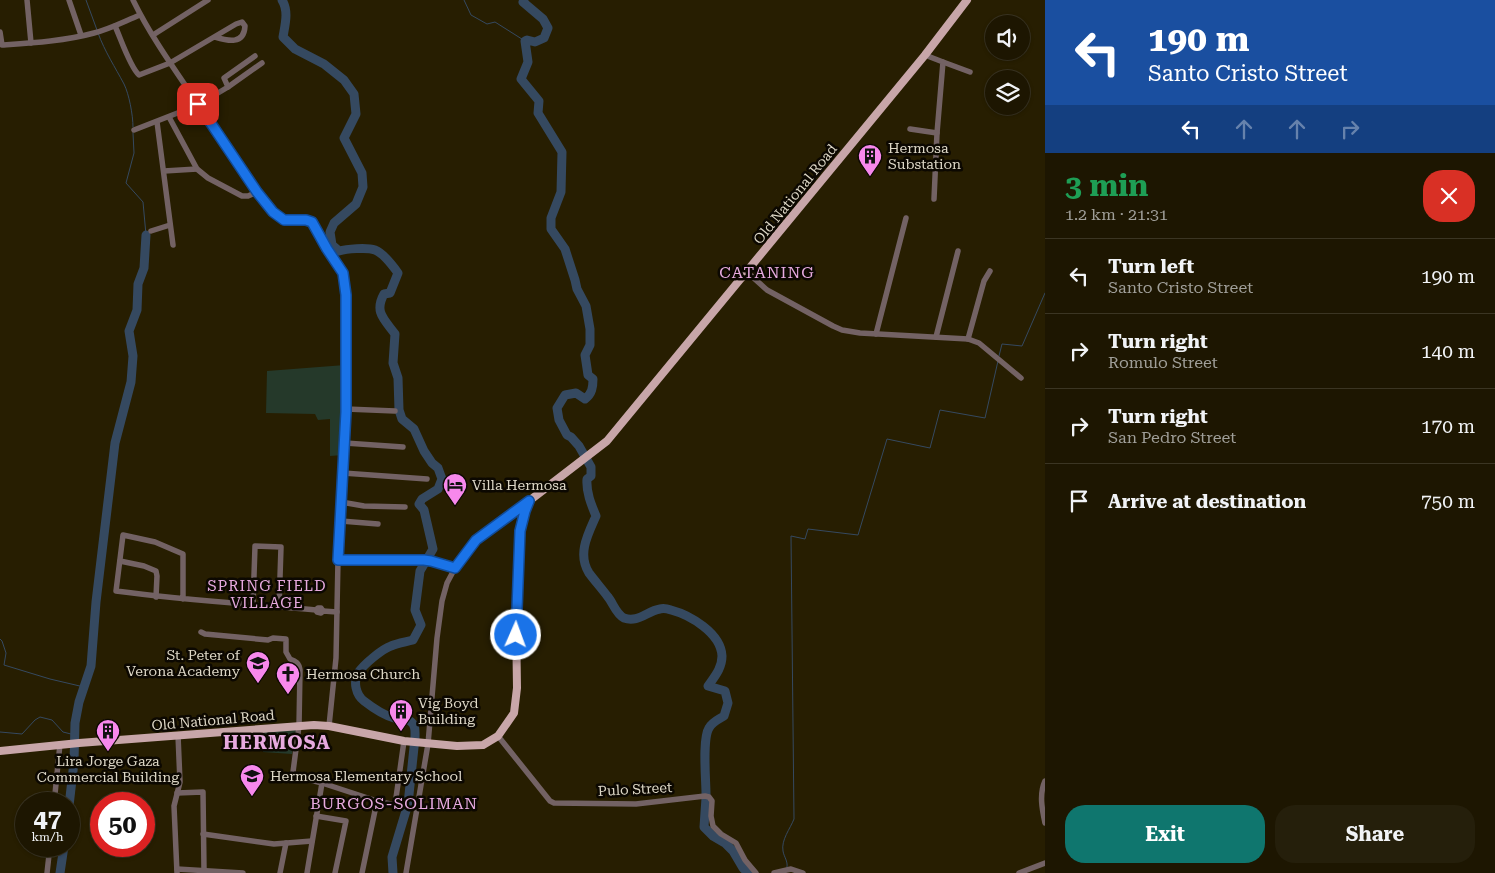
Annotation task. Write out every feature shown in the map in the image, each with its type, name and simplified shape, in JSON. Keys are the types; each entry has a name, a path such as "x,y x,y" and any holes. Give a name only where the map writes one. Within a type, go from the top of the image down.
{"main road":[{"name":"Old National Road","path":"529,501 600,448 616,431 925,54 967,0"},
{"path":"498,736 514,713 517,688 516,619 520,531 529,501"},
{"name":"Old National Road","path":"0,751 78,742 299,726 329,726 428,744 457,746 483,745 498,736"}],"street":[{"path":"27,0 31,43"},
{"path":"69,0 81,35"},
{"path":"133,0 170,63 257,192 273,212 281,218 312,222 343,273 346,295 345,443 338,560 336,658 329,726"},
{"path":"153,35 208,0"},
{"path":"0,32 2,45 31,43 92,33 115,26 140,14"},
{"path":"115,26 137,74 141,76 170,63 240,22 245,26 242,37 236,40 230,41 215,37"},
{"path":"925,54 970,72"},
{"path":"228,86 224,78 255,56"},
{"path":"934,199 943,62"},
{"path":"134,130 198,104 262,64"},
{"path":"169,117 197,169 212,180 242,196 248,196 257,192"},
{"path":"157,122 172,245"},
{"path":"910,129 937,133"},
{"path":"164,171 197,169"},
{"path":"876,334 906,218"},
{"path":"151,231 170,225"},
{"path":"936,337 958,251"},
{"path":"968,339 984,281 990,271"},
{"path":"747,272 767,290 832,326 850,332 968,339 978,343 1021,378"},
{"path":"346,409 395,411"},
{"path":"345,443 403,447"},
{"path":"343,473 427,479"},
{"path":"406,873 428,744 437,638 442,601 447,584 455,568 476,540 529,501"},
{"path":"341,502 364,506 405,507"},
{"path":"341,521 378,524"},
{"path":"184,599 183,554 155,542 123,535 116,592 184,599 316,610 319,613 323,611 337,612"},
{"path":"253,605 255,546 281,547 279,607"},
{"path":"338,560 424,560 455,568"},
{"path":"120,561 144,566 156,571 156,596"},
{"path":"201,632 205,634 268,640 273,638 286,639 286,652 290,659 299,665 299,726 293,774 296,776 377,801 396,804 411,741"},
{"path":"178,735 180,782 174,806 177,871 204,870 243,873"},
{"name":"Pulo Street","path":"498,736 554,803 636,804 709,797 712,801 711,816 713,826 736,843 745,860 756,873"},
{"path":"55,792 60,744"},
{"path":"1045,781 1041,791 1041,798 1045,823"},
{"path":"307,873 322,783"},
{"path":"177,793 203,792 204,870"},
{"path":"362,873 377,801"},
{"path":"316,816 346,821 335,873"},
{"path":"204,834 274,844 312,841"},
{"path":"280,873 286,843"},
{"path":"48,873 49,857"},
{"path":"1019,873 1045,863"},
{"path":"774,873 788,869 803,873"}],"green space":[{"path":"345,365 343,455 330,456 330,419 318,420 315,414 266,413 267,371"},
{"path":"296,730 292,754 263,752 263,731"}],"waterway":[{"path":"86,0 97,30"},
{"path":"282,0 286,13 283,37 295,49 324,64 344,80 354,94 356,114 344,138 362,173 363,187 356,204 334,223 330,232 332,245 339,251 362,248 375,250 391,263 398,273 390,293 384,294 381,300 380,311 395,334 393,363 398,378 399,410 402,419 414,429 424,451 438,468 442,479 438,489 422,499 419,504 424,510 433,549 420,571 415,610 421,625 413,640 387,648 368,662 356,677 357,692 364,701 386,715 410,721 415,728 408,804 392,857 393,873"},
{"path":"464,0 471,15 487,24 495,22 525,41"},
{"path":"524,0 523,2 543,19 548,28 544,38 535,42 525,41 528,62 521,79 539,101 538,113 562,152 561,192 551,218 551,229 565,249 577,289 586,306 590,329 590,345 585,355 588,375 593,379 591,393 585,399 576,393 565,395 557,408 559,420 567,435 579,446 591,467 591,476 587,479 587,489 596,516 585,544 584,559 589,573 624,618 634,619 655,610 668,609 679,612 703,626 716,640 720,648 722,660 718,672 708,686 725,691 728,703 724,716 712,724 707,733 705,750 706,794"},
{"path":"98,33 126,88 133,127"},
{"path":"133,133 134,153 126,183 143,202 146,235"},
{"path":"71,792 75,723 79,702 91,666 96,602 115,443 131,382 133,356 129,331 137,310 138,284 144,268 146,235"},
{"path":"999,356 1002,344 1022,346 1045,293"},
{"path":"787,867 783,843 794,819 791,536 805,539 808,529 858,535 887,439 930,448 940,410 985,418 998,361"},
{"path":"0,639 6,653 4,665 84,687"},
{"path":"0,732 22,734 40,717 52,720 63,732 75,735"},
{"path":"706,798 704,827 733,851 748,873"},
{"path":"60,873 62,857"}],"place":[{"name":"Hermosa Substation","path":"870,177"},
{"name":"Villa Hermosa","path":"455,506"},
{"name":"St. Peter of Verona Academy","path":"258,684"},
{"name":"Hermosa Church","path":"288,695"},
{"name":"Vig Boyd Building","path":"401,732"},
{"name":"Lira Jorge Gaza Commercial Building","path":"108,752"},
{"name":"Hermosa Elementary School","path":"252,797"}],"district":[{"name":"CATANING","path":"767,272"},
{"name":"SPRING FIELD VILLAGE","path":"267,594"},
{"name":"HERMOSA","path":"277,742"},
{"name":"BURGOS-SOLIMAN","path":"394,803"}],"route":[{"path":"198,104 257,192 273,212 284,220 300,219 312,222 343,273 346,295 346,412 338,560 424,560 455,568 476,540 529,501 520,531 516,635"}]}
